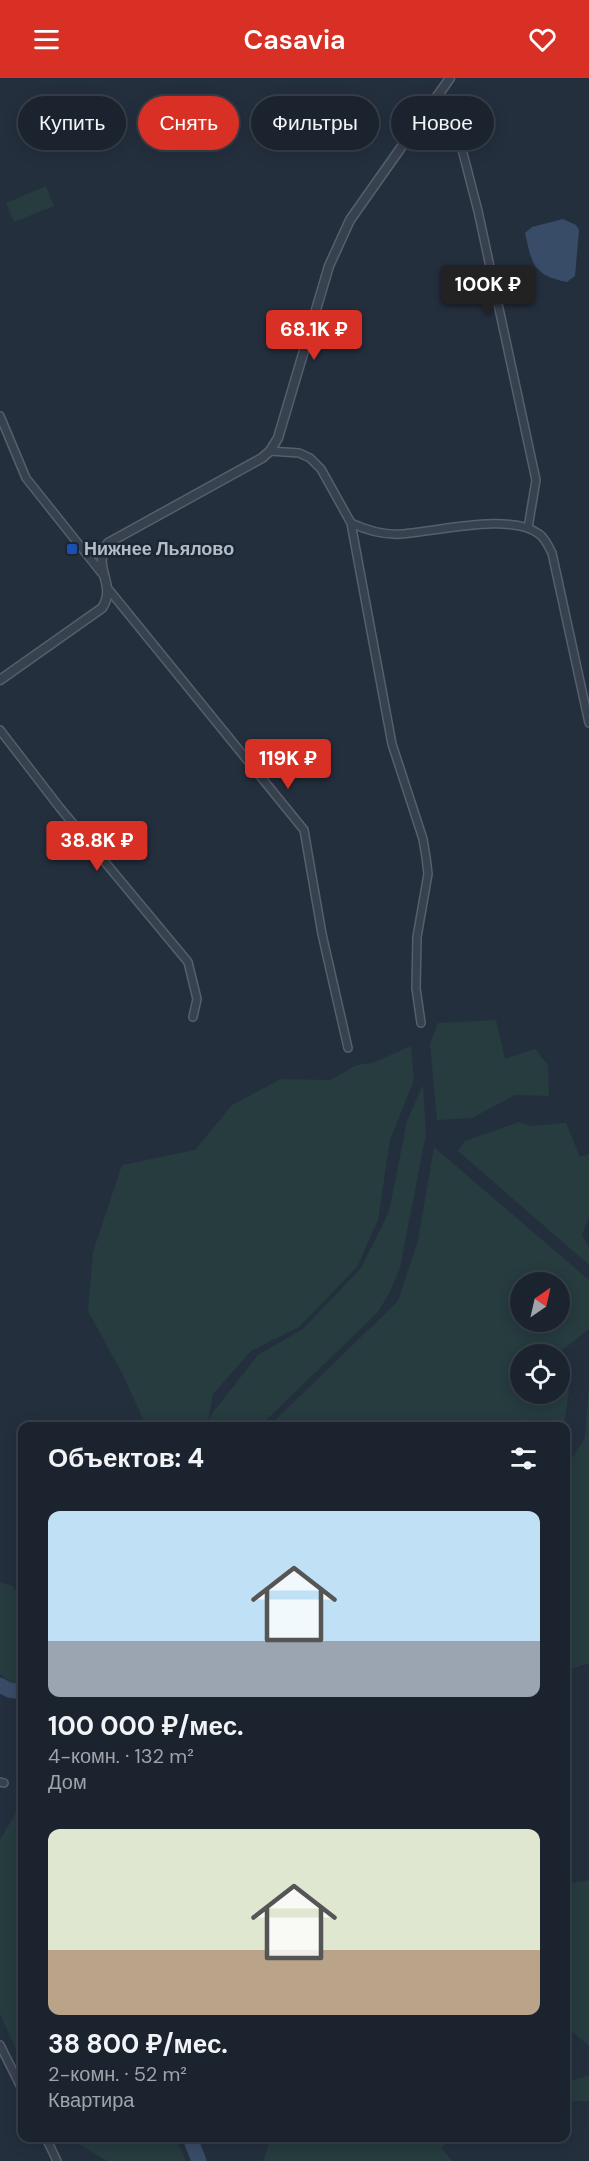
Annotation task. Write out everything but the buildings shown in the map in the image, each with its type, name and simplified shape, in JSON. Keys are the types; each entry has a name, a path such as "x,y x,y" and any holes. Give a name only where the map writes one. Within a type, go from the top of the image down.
{"street":[{"path":"438,95 450,78"},
{"path":"0,680 102,608 107,601 108,590 101,561 102,551 108,543 244,468 270,451 278,438 329,266 350,220 399,150"},
{"path":"461,150 478,211 536,480 528,528"},
{"path":"0,417 26,478 104,576"},
{"path":"270,451 299,453 310,458 321,469 351,523 392,744 423,839 428,874 417,937 416,988 421,1023"},
{"path":"351,523 378,532 399,534 461,525 503,525 528,528 541,535 552,553 589,723"},
{"path":"108,590 304,830 322,934 348,1048"},
{"path":"0,730 60,808 188,962 197,999 193,1017"},
{"path":"0,2045 18,2081"},
{"path":"48,2142 57,2161"}],"green space":[{"path":"46,186 54,206 14,222 6,203"},
{"path":"496,1020 505,1059 535,1049 548,1065 549,1096 515,1095 472,1118 437,1120 430,1044 438,1023"},
{"path":"411,1046 414,1080 390,1140 378,1220 357,1267 299,1327 251,1351 213,1394 208,1421 258,1355 303,1329 361,1268 389,1212 407,1121 423,1085 426,1134 400,1268 389,1294 377,1313 264,1422 144,1422 124,1377 88,1311 93,1252 122,1165 195,1150 232,1105 281,1079 330,1080 357,1065 372,1063"},
{"path":"519,1122 531,1126 566,1123 580,1157 589,1154 589,1217 582,1235 589,1247 589,1265 458,1151 465,1141"},
{"path":"434,1147 589,1280 589,1329 570,1344 510,1344 510,1404 567,1404 564,1422 273,1422 398,1301 418,1240"},
{"path":"589,1384 589,1663 570,1670 570,1462 585,1438"},
{"path":"0,1582 12,1586 18,1593 18,1687 0,1674"},
{"path":"18,1809 18,2054 0,2014 0,1840"},
{"path":"589,1880 589,2046 570,2029 570,1883"},
{"path":"589,2075 589,2101 570,2101 570,2082"},
{"path":"76,2142 177,2142 186,2161 107,2161"},
{"path":"270,2142 450,2142 441,2147 452,2161 263,2161"}],"water":[{"path":"563,219 576,225 579,230 575,276 567,282 547,276 540,271 532,260 525,233 532,227"}],"waterway":[{"path":"0,1685 18,1691"},
{"path":"192,2142 199,2161"}],"place":[{"name":"Нижнее Льялово","path":"72,549"}]}
